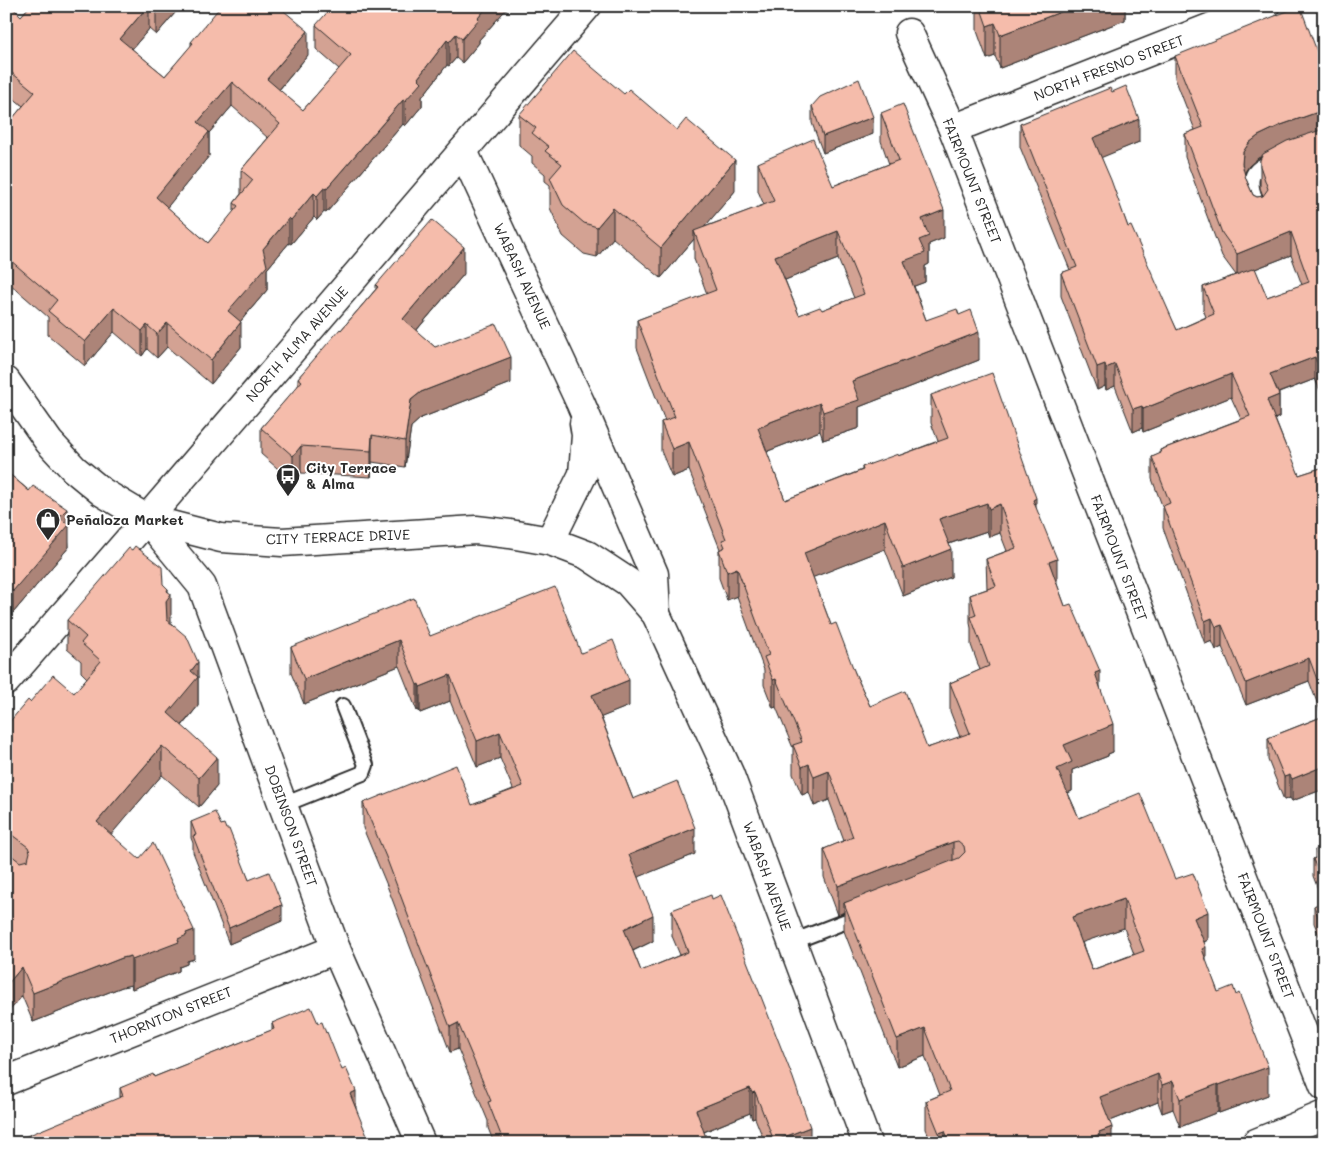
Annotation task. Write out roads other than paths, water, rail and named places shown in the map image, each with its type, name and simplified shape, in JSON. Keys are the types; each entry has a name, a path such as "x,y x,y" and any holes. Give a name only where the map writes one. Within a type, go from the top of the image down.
{"street":[{"name":"NORTH ALMA AVENUE","path":"6,681 587,6"},
{"name":"NORTH FRESNO STREET","path":"953,129 1265,6"},
{"name":"FAIRMOUNT STREET","path":"909,33 953,129 1324,1086"},
{"name":"WABASH AVENUE","path":"463,150 580,402 654,574 656,614"},
{"name":"CITY TERRACE DRIVE","path":"6,381 49,442 74,469 102,492 147,519 221,538 282,542 476,530 550,541"},
{"name":"WABASH AVENUE","path":"580,402 586,435 582,474 550,541 587,555 628,582 656,614 729,773 867,1143"},
{"name":"DOBINSON STREET","path":"147,519 202,586 336,949 422,1143"},
{"name":"THORNTON STREET","path":"6,1081 336,949"},
{"path":"1256,1143 1324,1115"}],"lane":[{"path":"1259,211 1251,188 1251,178 1257,169 1266,163 1291,154"},
{"path":"283,805 364,773 366,765 343,706"},
{"path":"792,942 876,909"}],"place":[{"name":"City Terrace & Alma","path":"288,497"},
{"name":"Peñaloza Market","path":"48,541"}]}
